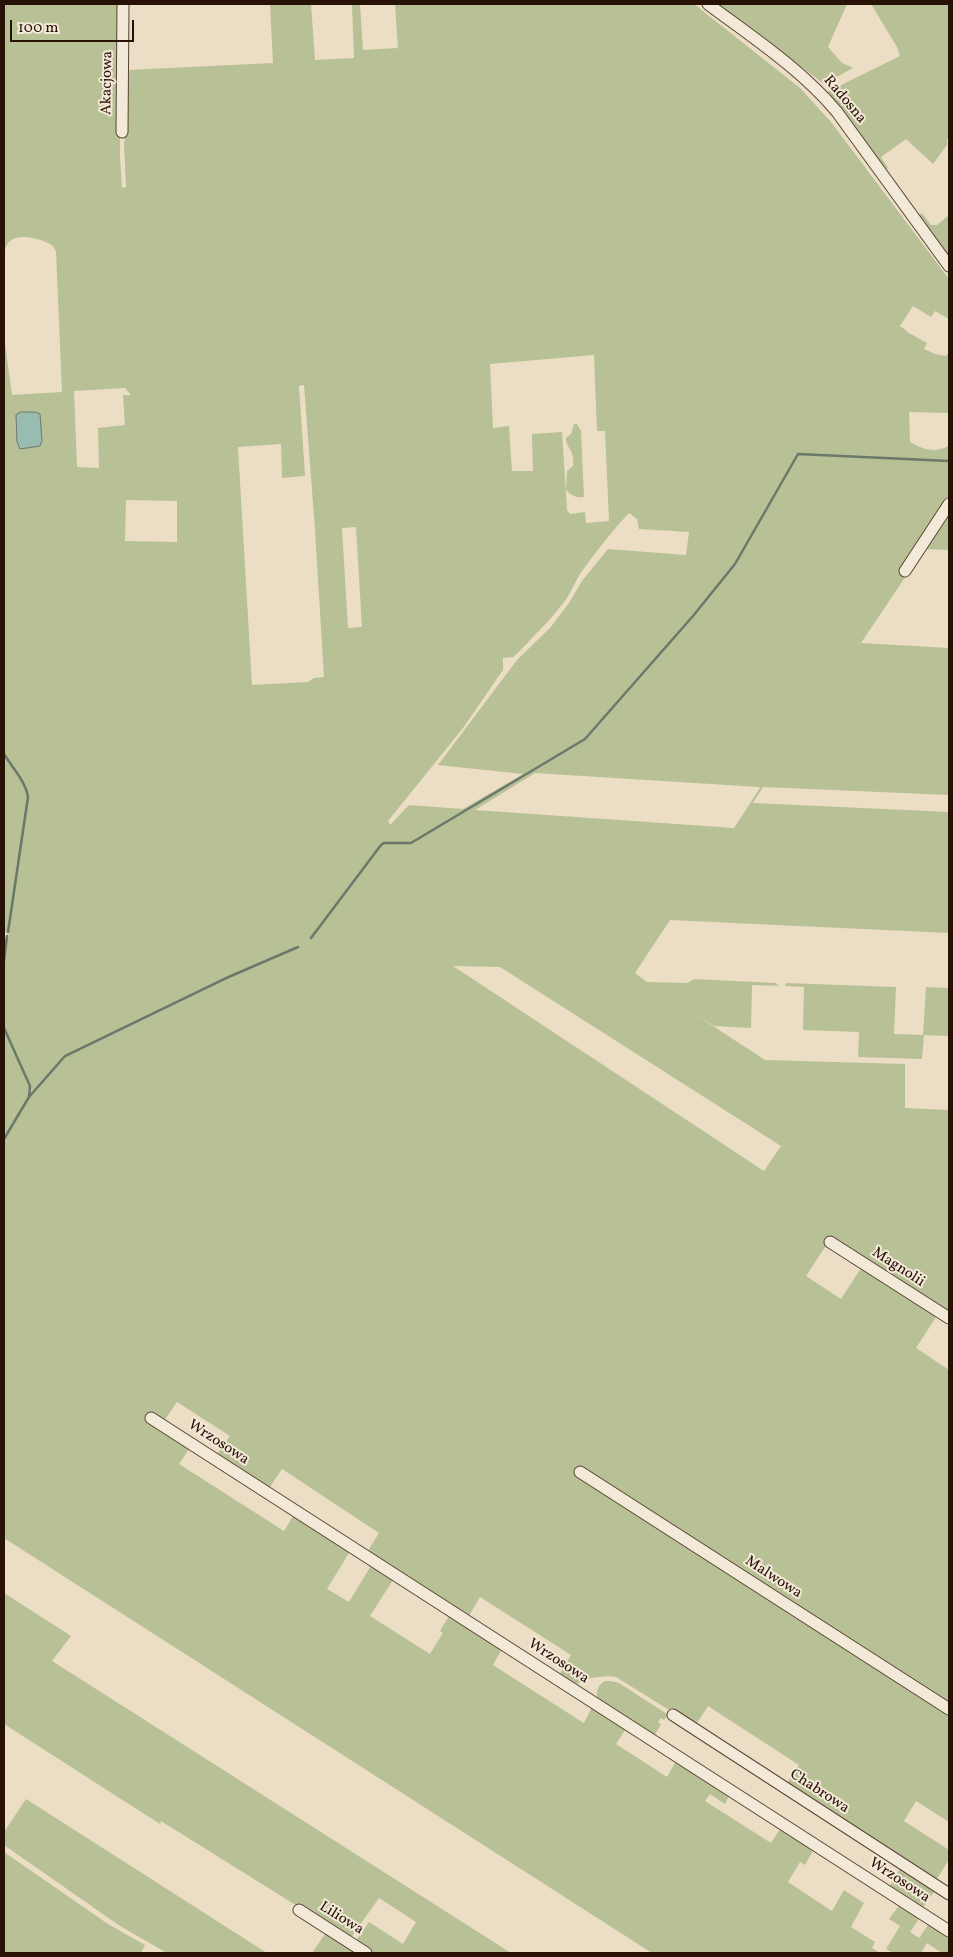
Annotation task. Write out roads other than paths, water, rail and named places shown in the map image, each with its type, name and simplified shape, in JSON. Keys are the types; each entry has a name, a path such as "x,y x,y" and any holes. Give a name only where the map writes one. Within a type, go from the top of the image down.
{"street":[{"name":"Akacjowa","path":"122,132 124,99 123,4"},
{"name":"Radosna","path":"708,4 801,75 821,93 843,120 949,266"},
{"path":"905,571 949,504"},
{"name":"Magnolii","path":"830,1242 949,1318"},
{"name":"Wrzosowa","path":"151,1418 949,1931"},
{"name":"Malwowa","path":"580,1472 949,1709"},
{"name":"Chabrowa","path":"673,1715 949,1894"},
{"name":"Liliowa","path":"299,1910 366,1953"}],"water":[{"path":"21,412 40,414 42,441 40,446 20,449 17,442 16,415"}],"waterway":[{"path":"311,938 381,845 384,843 411,843 585,739 693,616 735,564 798,454 949,461"},
{"path":"4,754 22,780 28,797 8,932"},
{"path":"4,961 7,936"},
{"path":"29,1097 65,1056 224,979 298,947"},
{"path":"4,1028 30,1086 29,1097 4,1139"}]}
